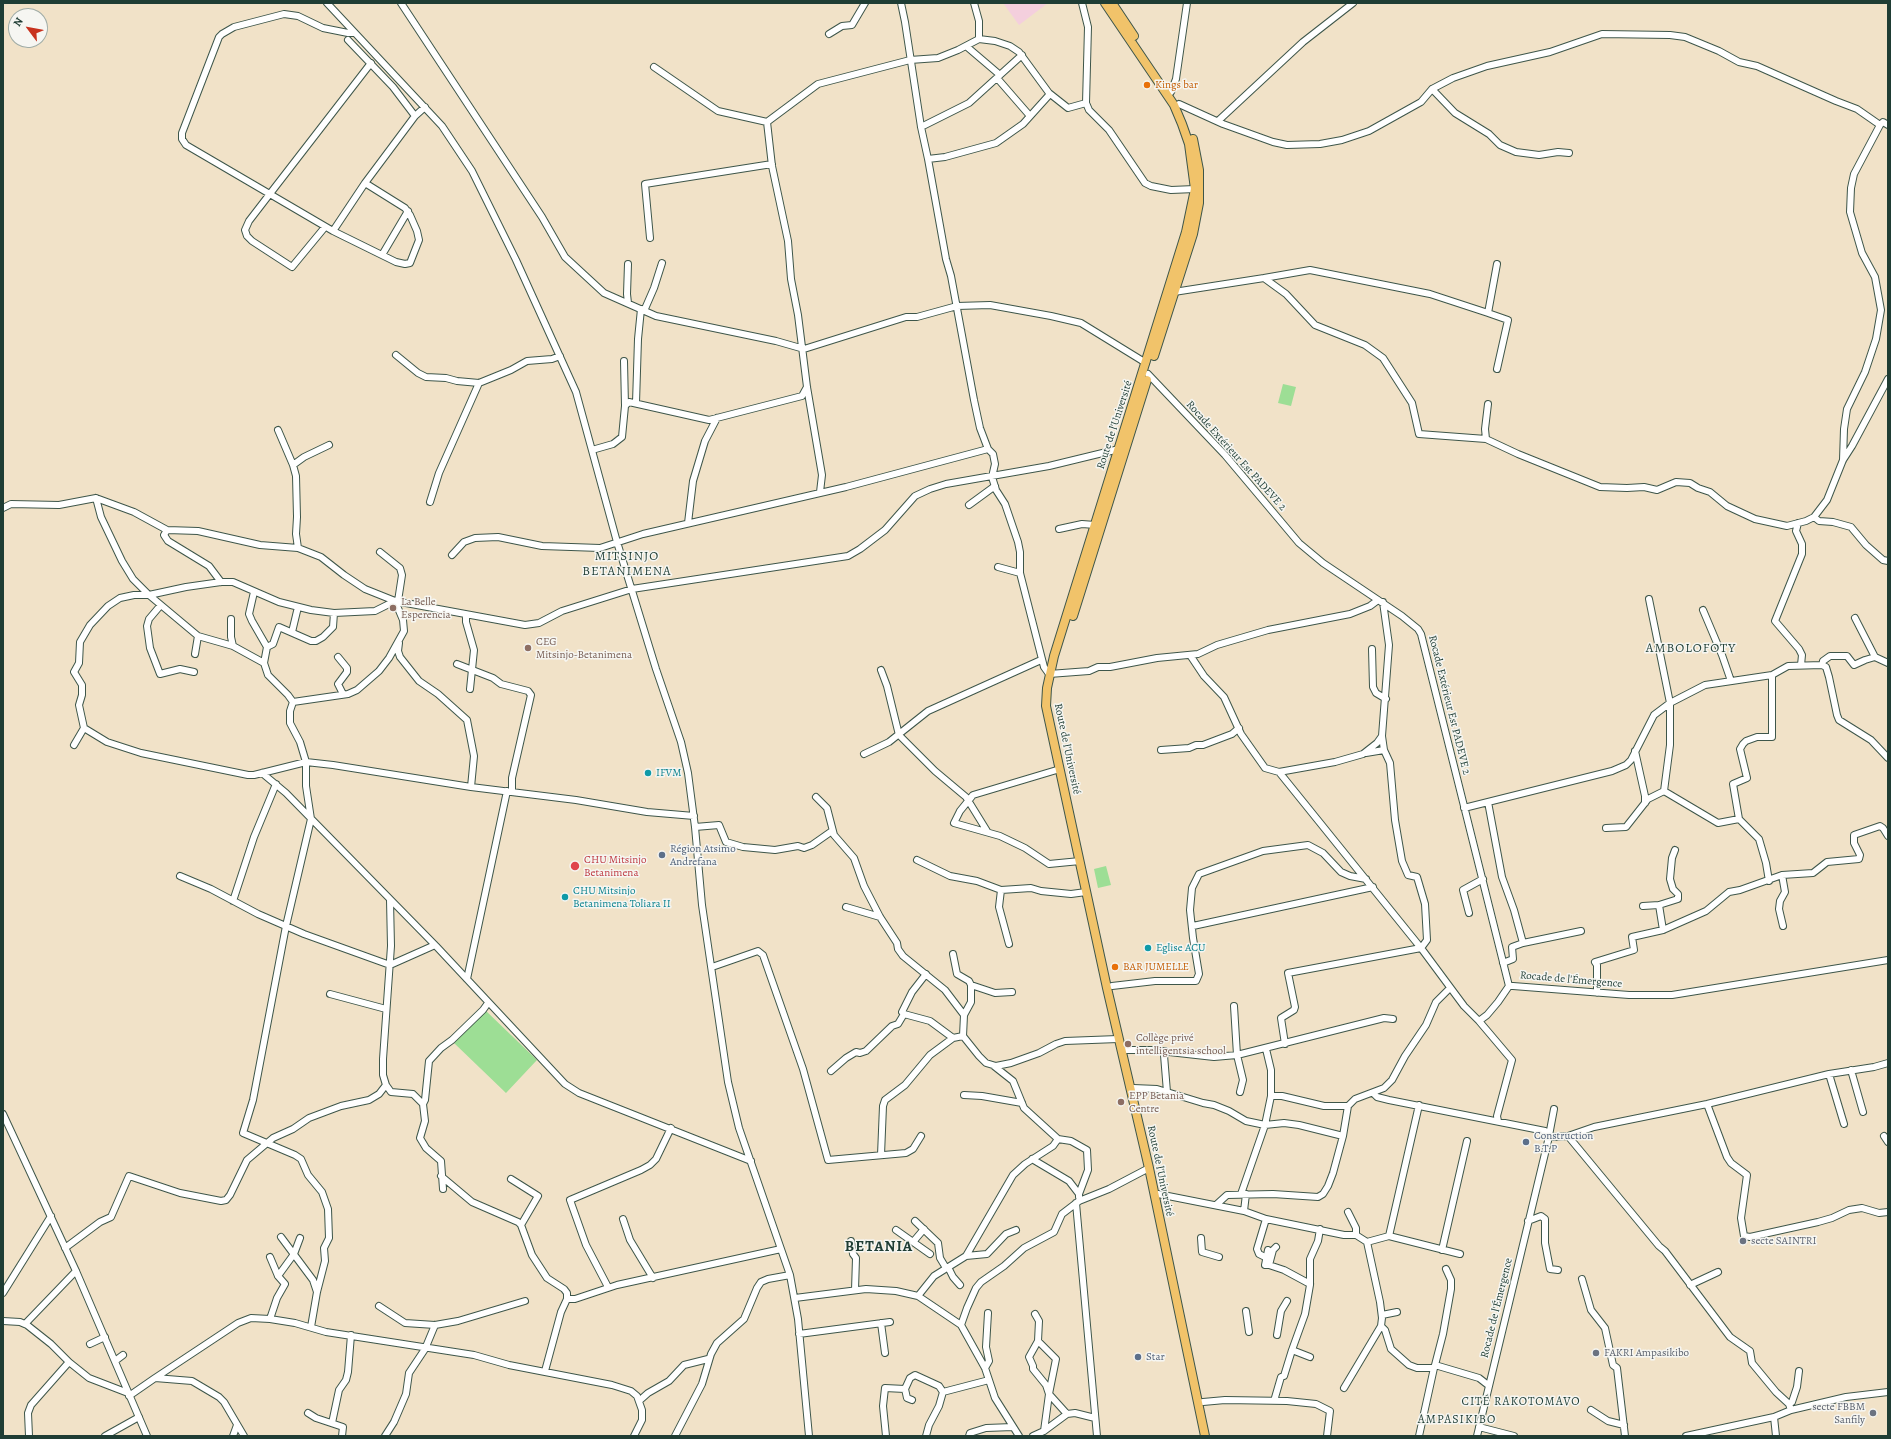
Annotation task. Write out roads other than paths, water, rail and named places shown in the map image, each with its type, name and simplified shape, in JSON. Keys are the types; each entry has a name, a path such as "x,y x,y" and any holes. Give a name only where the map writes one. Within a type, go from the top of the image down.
{"main road":[{"name":"Route de l'Université","path":"1065,631 1095,525 1186,232 1194,190 1189,144 1174,105 1105,3"},
{"name":"Route de l'Université","path":"1112,3 1179,104 1188,122 1199,170 1200,190 1193,234 1065,631 1052,673 1046,706 1118,1039 1149,1168 1205,1436"},
{"name":"Route de l'Université","path":"1052,673 1051,705 1133,1088 1158,1194 1210,1436"}],"street":[{"path":"327,3 442,126 472,172 494,212 576,392 617,542 656,669 681,742 688,773 696,827 702,904 733,1105 739,1128 790,1275 795,1298 808,1436"},
{"path":"401,3 542,217 565,257 590,279 600,291 642,310 667,318 776,341 804,349 906,317 917,318 957,306 990,305 1069,319 1081,323 1146,363"},
{"path":"829,34 842,26 852,25 865,3"},
{"path":"900,3 905,22 921,127 980,428 988,449 993,454 995,464 992,477 1005,504 1018,542 1020,552 1020,573 1041,660 1052,673 1090,671 1098,667 1110,667 1157,658 1190,655 1268,630 1350,614 1381,601 1389,645 1382,736 1384,750 1390,763 1395,820 1402,861 1408,875 1417,877 1425,904 1427,940 1421,948 1288,973 1295,1007 1292,1012 1281,1018 1285,1044"},
{"path":"974,3 979,21 978,39"},
{"path":"1082,3 1088,27 1086,103 1089,110 1109,130 1145,183 1151,186 1170,190 1194,190"},
{"path":"1171,92 1176,80 1187,3"},
{"path":"1218,121 1304,42 1353,3"},
{"path":"354,33 323,28 298,16 284,14 234,27 219,37 182,133 182,139 186,145 325,227 396,262 405,264 410,263 419,240 417,230 406,208 365,183"},
{"path":"1179,104 1273,142 1287,145 1320,144 1342,140 1369,131 1421,102 1432,89 1453,78 1487,66 1550,52 1602,34 1670,35 1685,37 1719,51 1739,62 1757,66 1836,102 1857,109 1880,125"},
{"path":"654,67 718,111 767,122 818,84 910,60 938,58 978,39 995,41 1010,46 1022,55 1050,94 1068,108 1086,103"},
{"path":"348,40 393,87 415,116"},
{"path":"966,46 999,77 1030,116"},
{"path":"921,127 969,103 1022,55"},
{"path":"325,227 292,267 247,236 246,230 249,221 371,63"},
{"path":"1432,89 1455,113 1489,134 1500,145 1516,152 1539,156 1558,152 1569,153"},
{"path":"928,159 945,157 996,143 1023,124 1050,94"},
{"path":"333,231 365,183 415,116 425,107"},
{"path":"767,122 772,164 788,241 791,279 804,349 807,387 822,475 820,492"},
{"path":"1843,460 1844,429 1847,409 1865,372 1876,339 1881,310 1875,277 1862,253 1850,212 1850,194 1854,174 1880,125 1883,122 1888,125"},
{"path":"650,238 645,184 772,164"},
{"path":"382,255 408,212"},
{"path":"628,264 628,303"},
{"path":"636,403 638,339 642,310 654,288 662,264"},
{"path":"1488,313 1496,264"},
{"path":"1174,292 1310,270 1430,294 1508,320 1497,368"},
{"path":"1264,278 1286,294 1315,325 1365,345 1383,358 1412,402 1419,434 1486,439 1518,454 1600,487 1644,487 1657,490 1676,482 1690,482 1698,488 1710,492 1727,506 1755,519 1787,526 1814,517 1831,490 1843,460 1888,379"},
{"path":"396,355 418,373 426,377 446,378 457,381 479,383 511,370 527,361 552,359 560,356"},
{"path":"592,450 613,444 622,437 625,406 624,361"},
{"name":"Rocade Extérieur Est PADEVE 2","path":"1148,374 1225,455 1299,543 1324,563 1381,601 1412,624 1421,634 1509,986"},
{"path":"430,502 439,473 479,383"},
{"path":"625,406 629,402 636,403 710,420 802,396 807,387"},
{"path":"1486,439 1485,429 1488,404"},
{"path":"688,523 693,481 705,441 718,418"},
{"path":"278,430 293,465 296,476 298,517 296,534 298,548"},
{"path":"293,465 304,456 329,444"},
{"path":"452,555 464,542 475,538 498,537 542,546 600,548 643,534 846,487 988,449"},
{"path":"3,508 11,504 53,505 96,498 134,512 167,530 198,531 260,545 298,548 321,557 365,589 396,601 524,625 539,623 562,611 632,589 848,556 885,530 915,496 930,489 946,484 1049,466 1119,449"},
{"path":"970,505 976,499 996,486"},
{"path":"96,498 101,517 122,561 133,579 160,606 198,636 233,646 264,663"},
{"path":"1814,517 1819,521 1833,522 1851,527 1866,545 1883,560 1888,561"},
{"path":"1798,523 1796,531 1802,544 1802,554 1775,620 1799,649 1802,655 1802,665"},
{"path":"1059,528 1082,524 1095,525"},
{"path":"167,530 164,535 168,541 209,566 221,582"},
{"path":"293,702 348,694 357,690 369,681 386,662 398,643 404,631 403,620 396,601 402,575 400,568 380,552"},
{"path":"998,567 1020,573"},
{"path":"74,745 84,728 79,705 82,695 82,685 74,672 79,663 80,642 95,620 108,606 120,598 134,595 149,595 186,587 221,582 233,582 254,592 298,607 334,613 376,611 396,601"},
{"path":"254,592 249,614 267,647 264,663 268,675 293,702"},
{"path":"1649,599 1670,703 1670,745 1664,791"},
{"path":"160,606 149,619 147,626 150,648 160,674 180,669 194,672"},
{"path":"292,632 298,607"},
{"path":"1704,610 1731,682"},
{"path":"267,647 273,644 278,627 311,641 316,641 330,632 333,627 334,613"},
{"path":"466,615 466,622 474,650 470,689"},
{"path":"1855,618 1875,657 1888,663"},
{"path":"231,619 231,637 233,646"},
{"path":"194,654 198,636"},
{"path":"398,643 400,657 419,681 438,694 467,720 474,756 471,787"},
{"path":"1372,649 1373,687 1376,693 1386,699"},
{"path":"1190,655 1204,676 1224,697 1240,728 1241,734 1265,768 1279,772 1335,762 1362,754 1384,750"},
{"path":"1822,665 1823,661 1830,656 1847,656 1854,665 1875,657"},
{"path":"338,657 347,668 347,672 338,684 343,694"},
{"path":"864,754 889,742 933,708 1041,660"},
{"path":"456,664 493,678 501,684 528,691 531,695 466,979"},
{"path":"1464,808 1612,771 1626,765 1631,760 1654,715 1670,703 1705,685 1772,675 1788,666 1802,665 1808,667 1822,665 1826,667 1839,720 1871,740 1888,758"},
{"path":"881,670 887,686 899,735 935,771 962,792 987,831"},
{"path":"1769,881 1766,863 1759,839 1739,818 1733,784 1747,778 1740,750 1746,741 1756,737 1772,737 1772,675"},
{"path":"293,702 290,711 290,723 300,742 306,762 306,786 310,819 286,926 253,1100 243,1133 301,1159 308,1175 322,1192 328,1209 329,1238 324,1248 325,1262 317,1292 311,1327"},
{"path":"84,728 107,742 141,754 174,759 239,773 254,775 306,762 471,787 576,800 647,812 694,816"},
{"path":"1161,750 1189,748 1196,745 1203,745 1232,734 1240,728"},
{"path":"1362,754 1377,743 1382,736"},
{"path":"1635,751 1645,796 1645,803"},
{"path":"1060,769 973,795 968,800 954,823 987,831 1020,845 1049,864 1080,861"},
{"path":"262,772 276,784 434,945 565,1084 579,1093 751,1161"},
{"path":"1279,772 1421,948 1464,1006 1479,1021 1512,1060 1497,1116 1498,1121"},
{"path":"233,901 254,837 276,784"},
{"path":"1664,791 1699,814 1718,823 1739,818"},
{"path":"1606,828 1626,827 1648,799 1664,791"},
{"path":"816,797 827,808 832,831 854,858 864,886 903,956 945,990 964,1015"},
{"path":"1488,802 1502,877 1514,910 1523,944"},
{"path":"696,827 720,825 726,842 743,847 776,850 798,846 804,848 812,845 832,831"},
{"path":"1597,993 1597,965 1595,962 1629,953 1634,950 1632,937 1662,930 1706,911 1729,892 1769,881 1782,875 1813,873 1827,862 1859,859 1860,856 1854,843 1854,835 1880,826 1888,836"},
{"path":"1112,986 1156,981 1196,981 1199,974 1192,938 1190,910 1192,888 1198,874 1263,851 1308,845 1323,853 1342,872 1350,876 1366,879"},
{"path":"1644,906 1659,905 1678,899 1678,894 1673,889 1670,879 1672,858 1675,850"},
{"path":"916,860 950,876 977,881 1001,890 1031,888 1041,891 1071,894 1086,892"},
{"path":"1782,875 1785,892 1780,901 1779,909 1782,926"},
{"path":"180,876 211,889 286,926 390,965 434,945"},
{"path":"1469,913 1463,890 1483,879"},
{"path":"1192,926 1372,887"},
{"path":"1001,890 999,907 1009,944"},
{"path":"390,900 390,965 383,1075 386,1085 391,1092 413,1094 423,1104"},
{"path":"1659,905 1662,930"},
{"path":"846,907 880,917"},
{"path":"1503,963 1513,959 1512,947 1581,932"},
{"path":"712,967 758,951 763,955 803,1070 828,1160 906,1153 913,1149 921,1136"},
{"path":"953,954 957,974 969,981 972,985 995,993 1012,992"},
{"name":"Rocade de l'Émergence","path":"1479,1021 1487,1015 1509,986 1645,996 1672,995 1888,960"},
{"path":"831,1071 856,1052 860,1053 866,1051 892,1026 898,1024 904,1014 902,1012 912,992 926,974"},
{"path":"972,985 971,1002 964,1015 963,1036 986,1063 994,1066 1010,1078 1024,1108 1038,1122 1058,1139 1071,1141 1087,1150 1088,1170 1079,1194 1078,1202 1097,1436"},
{"path":"1216,1205 1227,1195 1244,1194 1318,1197 1328,1186 1343,1136 1348,1106 1355,1099 1384,1088 1392,1080 1405,1056 1426,1025 1436,1002 1450,988"},
{"path":"330,994 386,1009"},
{"path":"443,1189 440,1161 426,1148 420,1138 425,1121 423,1104 425,1100 429,1061 441,1048 452,1040 483,1010 488,1003"},
{"path":"1234,1006 1237,1055 1243,1080 1240,1092"},
{"path":"904,1014 930,1021 952,1038"},
{"path":"1125,1050 1165,1051 1214,1057 1237,1055 1266,1049 1384,1018 1393,1019"},
{"path":"881,1155 883,1106 885,1100 905,1085 930,1055 952,1038 963,1036"},
{"path":"994,1066 1011,1063 1039,1054 1056,1044 1065,1041 1118,1039"},
{"path":"1244,1211 1244,1194 1265,1125 1272,1096 1270,1070 1266,1049"},
{"path":"1165,1051 1167,1092"},
{"path":"1372,1093 1376,1097 1545,1131 1553,1137 1568,1136 1594,1127 1707,1104 1830,1074 1874,1068 1888,1063"},
{"path":"1851,1070 1863,1112"},
{"path":"1830,1074 1844,1124"},
{"path":"65,1248 100,1222 111,1217 128,1176 180,1193 226,1200 230,1195 247,1160 273,1138 293,1129 309,1118 341,1106 368,1100 379,1094 386,1085"},
{"path":"1133,1088 1145,1088 1167,1092 1214,1105 1230,1111 1246,1121 1265,1125 1284,1123 1315,1128 1343,1136"},
{"path":"964,1095 982,1096 1022,1103"},
{"path":"1272,1096 1282,1096 1324,1106 1348,1106"},
{"path":"1707,1104 1727,1157 1747,1175 1741,1218 1744,1236 1750,1237 1818,1222 1832,1218 1849,1210 1862,1208 1879,1213 1888,1212"},
{"path":"1389,1236 1419,1105"},
{"name":"Rocade de l'Émergence","path":"1477,1436 1488,1384 1554,1109"},
{"path":"3,1114 76,1271 147,1436"},
{"path":"608,1288 586,1245 570,1200 650,1165 656,1159 670,1128"},
{"path":"1568,1136 1659,1246 1665,1251 1730,1337 1750,1351 1752,1363 1790,1407"},
{"path":"1884,1136 1888,1142"},
{"path":"966,1256 1008,1181 1032,1159 1047,1151 1058,1139"},
{"path":"1442,1250 1467,1141"},
{"path":"1032,1159 1069,1181 1079,1194"},
{"path":"961,1325 976,1288 981,1282 1004,1266 1024,1248 1054,1232 1062,1214 1078,1202 1109,1189 1149,1168"},
{"path":"441,1176 472,1202 518,1222 521,1225 532,1256 547,1278 564,1289 567,1293 567,1299 560,1312 545,1371"},
{"path":"511,1179 538,1196 521,1225"},
{"path":"1158,1194 1244,1211 1266,1219 1344,1235 1356,1235 1367,1242 1380,1302 1382,1315 1381,1326 1344,1388"},
{"path":"1348,1212 1356,1228 1356,1235"},
{"path":"3,1293 51,1216"},
{"path":"1528,1220 1541,1216 1545,1219 1545,1243 1550,1269 1558,1270"},
{"path":"623,1219 630,1240 653,1278"},
{"path":"1265,1257 1259,1254 1257,1249 1266,1219"},
{"path":"915,1221 938,1243 940,1258 960,1285"},
{"path":"913,1242 924,1229"},
{"path":"1274,1401 1281,1377 1284,1376 1306,1314 1310,1284 1310,1259 1318,1240 1320,1229"},
{"path":"896,1230 930,1254"},
{"path":"918,1296 934,1276 947,1267 966,1256 987,1254 1006,1234 1016,1230"},
{"path":"1367,1242 1389,1236 1460,1254"},
{"path":"282,1238 313,1280 317,1292"},
{"path":"278,1276 294,1254 300,1238"},
{"path":"1201,1238 1202,1252 1219,1256"},
{"path":"851,1241 853,1254 856,1258 855,1290"},
{"path":"1269,1265 1273,1250 1276,1247"},
{"path":"567,1299 575,1299 608,1288 781,1249"},
{"path":"1268,1250 1265,1257 1265,1265 1284,1270 1310,1284"},
{"path":"270,1257 278,1276 284,1284 277,1298 270,1319"},
{"path":"1418,1436 1443,1334 1451,1289 1451,1280 1446,1269"},
{"path":"25,1324 76,1271"},
{"path":"1690,1285 1718,1272"},
{"path":"675,1436 702,1384 708,1359 717,1343 744,1319 752,1296 761,1282 790,1275"},
{"path":"1582,1279 1591,1310 1605,1328 1613,1365 1617,1368 1625,1436"},
{"path":"795,1298 855,1290 896,1291 918,1296 961,1325 985,1368 995,1398 1019,1436"},
{"path":"379,1306 404,1323 435,1325 458,1321 525,1301"},
{"path":"1277,1334 1281,1312 1286,1301"},
{"path":"1246,1311 1249,1332"},
{"path":"1382,1315 1397,1312"},
{"path":"985,1368 989,1361 986,1347 988,1313"},
{"path":"1035,1314 1039,1321 1038,1342 1029,1357 1033,1369 1046,1385 1049,1394 1067,1414"},
{"path":"128,1394 238,1323 251,1318 270,1319 311,1327 326,1332 351,1335 425,1349 447,1350 474,1355 509,1365 545,1371 625,1389 631,1391 639,1401 642,1410 642,1420 634,1436"},
{"path":"3,1321 25,1324 51,1344 69,1362 89,1378 128,1394"},
{"path":"799,1334 890,1322"},
{"path":"881,1324 885,1353"},
{"path":"385,1436 394,1422 406,1394 409,1373 425,1349 435,1325"},
{"path":"1381,1326 1385,1330 1391,1349 1401,1360 1417,1368 1435,1366 1479,1378 1488,1384"},
{"path":"332,1423 339,1390 346,1380 348,1372 351,1335"},
{"path":"90,1344 105,1337"},
{"path":"1038,1342 1056,1359 1044,1431"},
{"path":"1292,1350 1310,1357"},
{"path":"115,1360 123,1355"},
{"path":"639,1401 648,1393 669,1381 684,1365 708,1359"},
{"path":"29,1436 28,1413 31,1405 69,1362"},
{"path":"1790,1407 1797,1387 1799,1371"},
{"path":"912,1400 907,1398 905,1389 910,1378 915,1375 939,1386 943,1392 939,1406 929,1425 926,1436"},
{"path":"155,1378 192,1381 224,1402 244,1436"},
{"path":"943,1392 989,1380"},
{"path":"886,1436 883,1406 885,1388 905,1389"},
{"path":"1686,1436 1702,1434 1774,1417 1790,1407 1858,1394 1888,1392"},
{"path":"1203,1402 1225,1400 1316,1404 1327,1408 1330,1414 1328,1436"},
{"path":"1591,1410 1608,1422 1624,1425"},
{"path":"308,1413 316,1418 343,1427 342,1436"},
{"path":"1033,1436 1044,1431 1067,1414 1075,1413 1095,1418"},
{"path":"104,1436 139,1417"},
{"path":"1774,1417 1776,1436"},
{"path":"233,1436 237,1425"},
{"path":"969,1436 970,1434 986,1428 1013,1427"},
{"path":"1479,1427 1514,1436"}],"place":[{"name":"Kings bar","path":"1147,85"},
{"name":"La Belle Esperencia","path":"393,608"},
{"name":"CEG Mitsinjo-Betanimena","path":"528,648"},
{"name":"IFVM","path":"648,773"},
{"name":"Région Atsimo Andrefana","path":"662,855"},
{"name":"CHU Mitsinjo Betanimena","path":"575,866"},
{"name":"CHU Mitsinjo Betanimena Toliara II","path":"565,897"},
{"name":"Eglise ACU","path":"1148,948"},
{"name":"BAR JUMELLE","path":"1115,967"},
{"name":"Collège privé intelligentsia school","path":"1128,1044"},
{"name":"EPP Betania Centre","path":"1121,1102"},
{"name":"Construction B.T.P","path":"1526,1142"},
{"name":"secte SAINTRI","path":"1743,1241"},
{"name":"FAKRI Ampasikibo","path":"1596,1353"},
{"name":"Star","path":"1138,1357"},
{"name":"secte FBBM Sanfily","path":"1873,1413"}],"district":[{"name":"MITSINJO BETANIMENA","path":"627,564"},
{"name":"AMBOLOFOTY","path":"1691,649"},
{"name":"BETANIA","path":"879,1247"},
{"name":"CITÉ RAKOTOMAVO","path":"1521,1402"},
{"name":"AMPASIKIBO","path":"1457,1420"}]}
